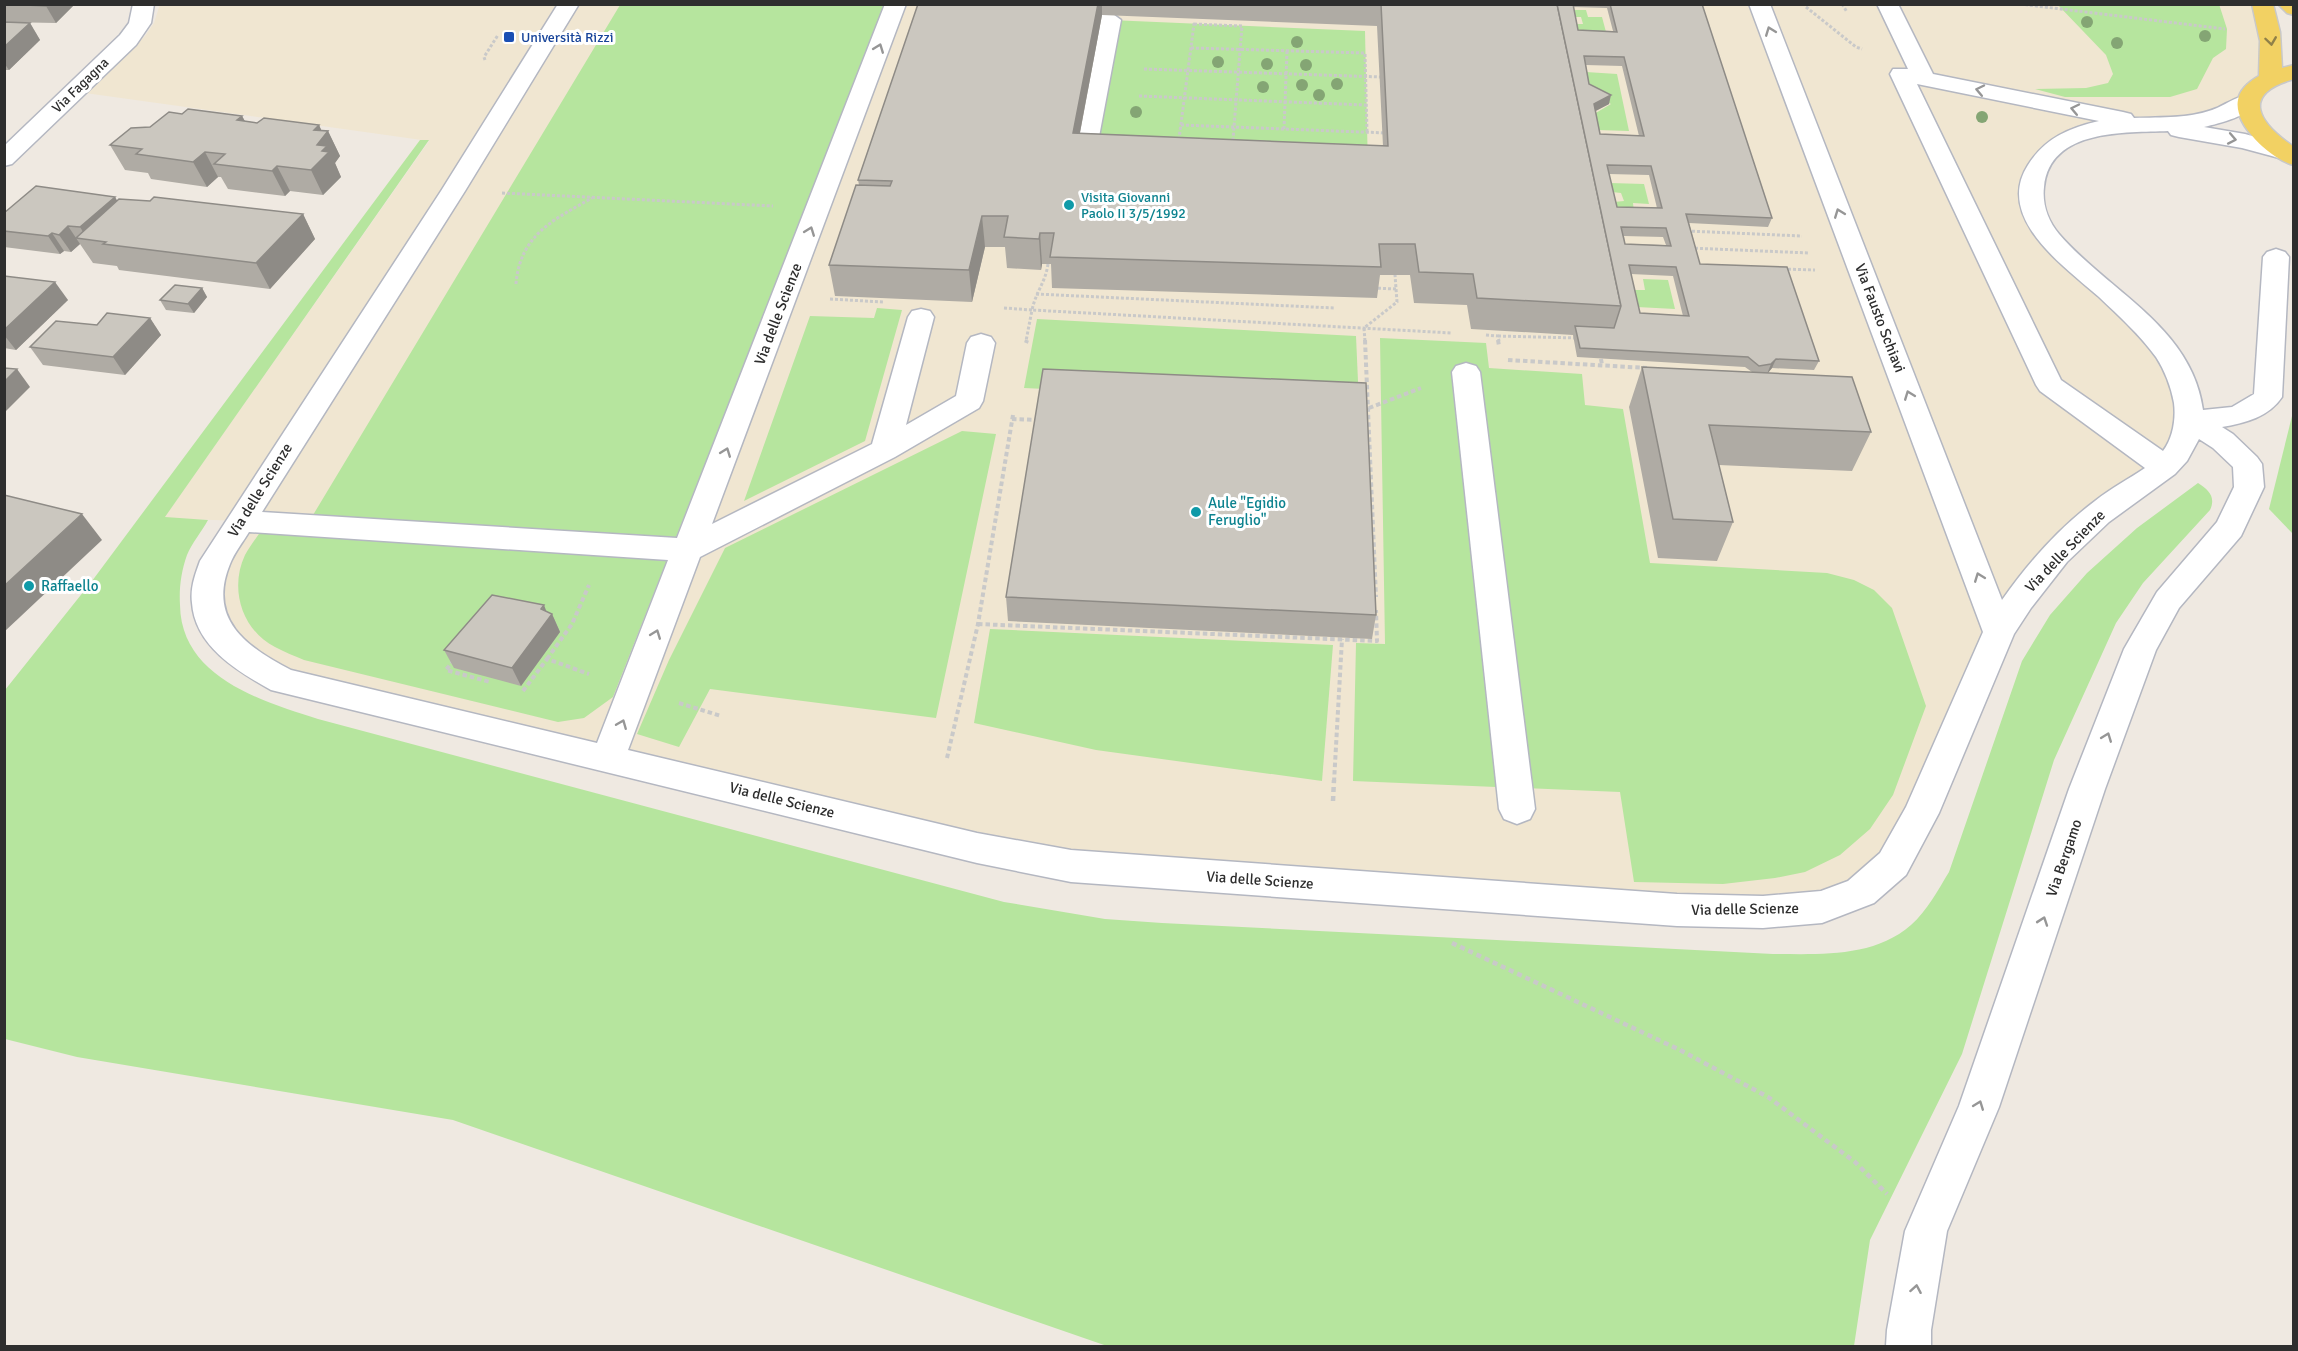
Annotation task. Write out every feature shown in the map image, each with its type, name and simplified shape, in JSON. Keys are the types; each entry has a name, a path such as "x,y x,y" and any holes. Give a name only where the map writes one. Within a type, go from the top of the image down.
{"main road":[{"path":"2262,4 2269,22 2273,50 2270,78"},
{"path":"2288,4 2294,9"},
{"path":"2288,155 2253,123 2249,114 2248,101 2253,89 2270,78 2294,72"}],"street":[{"name":"Via delle Scienze","path":"569,4 447,201 215,561 207,580 207,602 213,626 231,648 254,666 283,681 977,848 1071,867 1677,910 1763,912 1822,907 1861,892 1893,864 1921,813 2000,632 2015,605 2068,543 2099,512 2165,467 2186,439 2190,420"},
{"name":"Via delle Scienze","path":"608,758 896,4"},
{"name":"Via Fausto Schiavi","path":"1760,4 2000,632"},
{"path":"1887,4 1924,78"},
{"name":"Via Fagagna","path":"4,159 128,39 140,23 144,6"},
{"path":"1068,168 1083,158 1096,95 1110,20 1099,13"},
{"path":"2165,467 2050,385 1901,74 2153,126 2245,141 2288,155"},
{"path":"2248,101 2224,113 2202,120 2153,126 2097,128 2083,132 2057,146 2038,166 2032,181 2033,210 2050,238 2165,350 2184,386 2190,420 2228,417 2245,412 2268,397 2276,257"},
{"path":"885,450 921,317"},
{"path":"240,521 688,550 885,450 969,401 981,343"},
{"path":"1466,372 1517,809"},
{"name":"Via Bergamo","path":"1909,1347 1909,1330 1926,1231 1979,1107 2087,789 2140,649 2168,600 2230,528 2249,487 2247,465 2223,441 2190,420"}],"path":[{"path":"2020,4 2234,30"},
{"path":"1219,25 1220,20"},
{"path":"1194,24 1242,26 1231,165 1176,162 1191,48 1194,24"},
{"path":"1191,48 1365,53 1367,132"},
{"path":"1284,129 1287,51"},
{"path":"1101,68 1386,77"},
{"path":"1096,95 1366,105"},
{"path":"1181,125 1390,133"},
{"path":"1205,163 1205,170"},
{"path":"498,193 818,208"},
{"path":"516,284 519,262 531,242 555,219 592,197"},
{"path":"1685,231 1809,236"},
{"path":"1680,248 1815,253"},
{"path":"1048,264 1045,282 1035,294 1032,310 1453,333"},
{"path":"1775,269 1822,271"},
{"path":"1364,328 1397,302 1395,275"},
{"path":"1373,288 1396,289"},
{"path":"1035,294 1334,308"},
{"path":"978,624 1377,641 1364,328"},
{"path":"1475,334 1586,339"},
{"path":"1498,336 1499,348"},
{"path":"1500,359 1653,369"},
{"path":"1601,359 1602,365"},
{"path":"947,758 978,624 1014,410"},
{"path":"1012,419 1041,421"},
{"path":"1364,437 1370,437"},
{"path":"513,688 524,692 572,624 606,544"},
{"path":"1333,801 1342,639"},
{"path":"459,654 446,670 502,685"},
{"path":"547,660 721,716"},
{"path":"1446,940 1680,1050 1768,1097 1855,1162 1926,1231"}],"shaded area":[{"path":"160,4 2262,4 2270,78 2224,113 2126,125 2057,146 2033,210 2165,350 2186,439 2033,582 1893,864 1822,907 1071,866 283,681 213,626 239,521 164,518 429,141 85,93 145,36 154,23"}],"green space":[{"path":"2219,4 2227,29 2226,49 2213,58 2197,89 2170,97 2065,97 2035,89 2086,88 2108,83 2113,74 2106,55 2058,5"},
{"path":"620,5 886,5 613,697 584,718 558,722 304,660 275,647 254,630 242,607 238,581 245,555 263,528 304,530"},
{"path":"1571,10 1586,10 1588,17 1602,17 1606,32 1576,31 1574,24 1583,24 1581,17 1573,17"},
{"path":"1110,20 1365,31 1368,171 1083,158"},
{"path":"1586,72 1617,74 1629,131 1597,130 1594,114 1611,104 1589,92"},
{"path":"420,140 429,140 165,517 208,520 187,555 180,586 184,630 194,651 209,668 228,682 273,704 318,719 1004,902 1105,919 1162,923 1773,954 1827,954 1863,949 1896,936 1911,925 1932,900 1949,872 2022,661 2050,615 2087,573 2137,528 2198,483 2205,488 2212,498 2210,510 2143,583 2116,623 2054,760 1962,1054 1870,1240 1854,1346 1107,1346 453,1120 77,1057 5,1039 5,690 92,581"},
{"path":"1610,183 1644,184 1649,204 1633,203 1634,212 1617,211 1614,202 1624,201 1621,193 1612,192"},
{"path":"1643,279 1668,280 1675,309 1637,307 1633,290 1645,290"},
{"path":"877,308 902,310 865,441 744,501 810,316 874,318"},
{"path":"1037,319 1356,336 1359,404 1024,388"},
{"path":"1380,338 1486,343 1489,368 1582,374 1585,405 1623,409 1650,563 1827,573 1854,580 1874,590 1892,608 1926,706 1893,795 1870,829 1840,855 1805,872 1723,884 1634,882 1620,792 1353,781 1356,643 1385,644"},
{"path":"2293,412 2293,534 2269,509"},
{"path":"962,431 996,434 936,718 710,689 679,747 637,734 669,660 725,548"},
{"path":"990,629 1333,645 1322,781 1096,750 974,723"}],"building":[{"path":"4,4 47,4 46,6"},
{"path":"918,4 1098,4 1073,133 1388,146 1381,4 1557,4 1621,306 1477,298 1473,274 1419,272 1415,244 1379,244 1381,267 1050,257 1054,233 1040,233 1039,239 1004,237 1008,216 982,216 969,270 829,265 856,185 890,186 892,181 858,180"},
{"path":"1557,4 1573,4 1578,30 1617,32 1610,4 1702,4 1772,218 1686,214 1700,264 1787,267 1819,361 1776,359 1771,364 1759,366 1748,357 1580,348 1575,326 1614,328 1621,306","holes":["1584,56 1624,57 1644,136 1600,134 1594,104 1611,95 1589,84","1607,165 1651,166 1662,208 1617,207","1621,227 1666,228 1671,246 1625,244","1629,265 1676,267 1689,316 1640,313"]},
{"path":"4,22 30,23 4,47"},
{"path":"188,109 242,116 237,120 257,123 264,118 319,125 314,130 328,131 317,145 327,146 322,151 329,152 311,170 277,166 272,171 214,164 225,154 205,152 193,162 136,154 142,149 110,145 131,128 150,127 169,112 182,114"},
{"path":"36,186 115,197 80,227 68,226 59,235 4,231 4,213"},
{"path":"154,197 303,214 256,263 103,244 106,242 76,238 119,199 150,201"},
{"path":"4,276 55,282 4,330"},
{"path":"175,285 202,288 188,304 160,300"},
{"path":"107,313 150,318 113,357 30,347 56,321 97,325"},
{"path":"1642,367 1852,377 1871,432 1709,425 1733,522 1673,519"},
{"path":"4,368 17,369 4,382"},
{"name":"Aule \"Egidio Feruglio\"","path":"1043,369 1366,383 1376,615 1006,597"},
{"path":"4,495 82,514 4,586"},
{"path":"492,595 544,605 541,609 552,614 512,668 444,650"}],"place":[{"name":"Università Rizzi","path":"509,37"},
{"name":"Visita Giovanni Paolo II 3/5/1992","path":"1069,205"},
{"name":"Aule \"Egidio Feruglio\"","path":"1196,512"},
{"name":"Raffaello","path":"29,586"}]}
